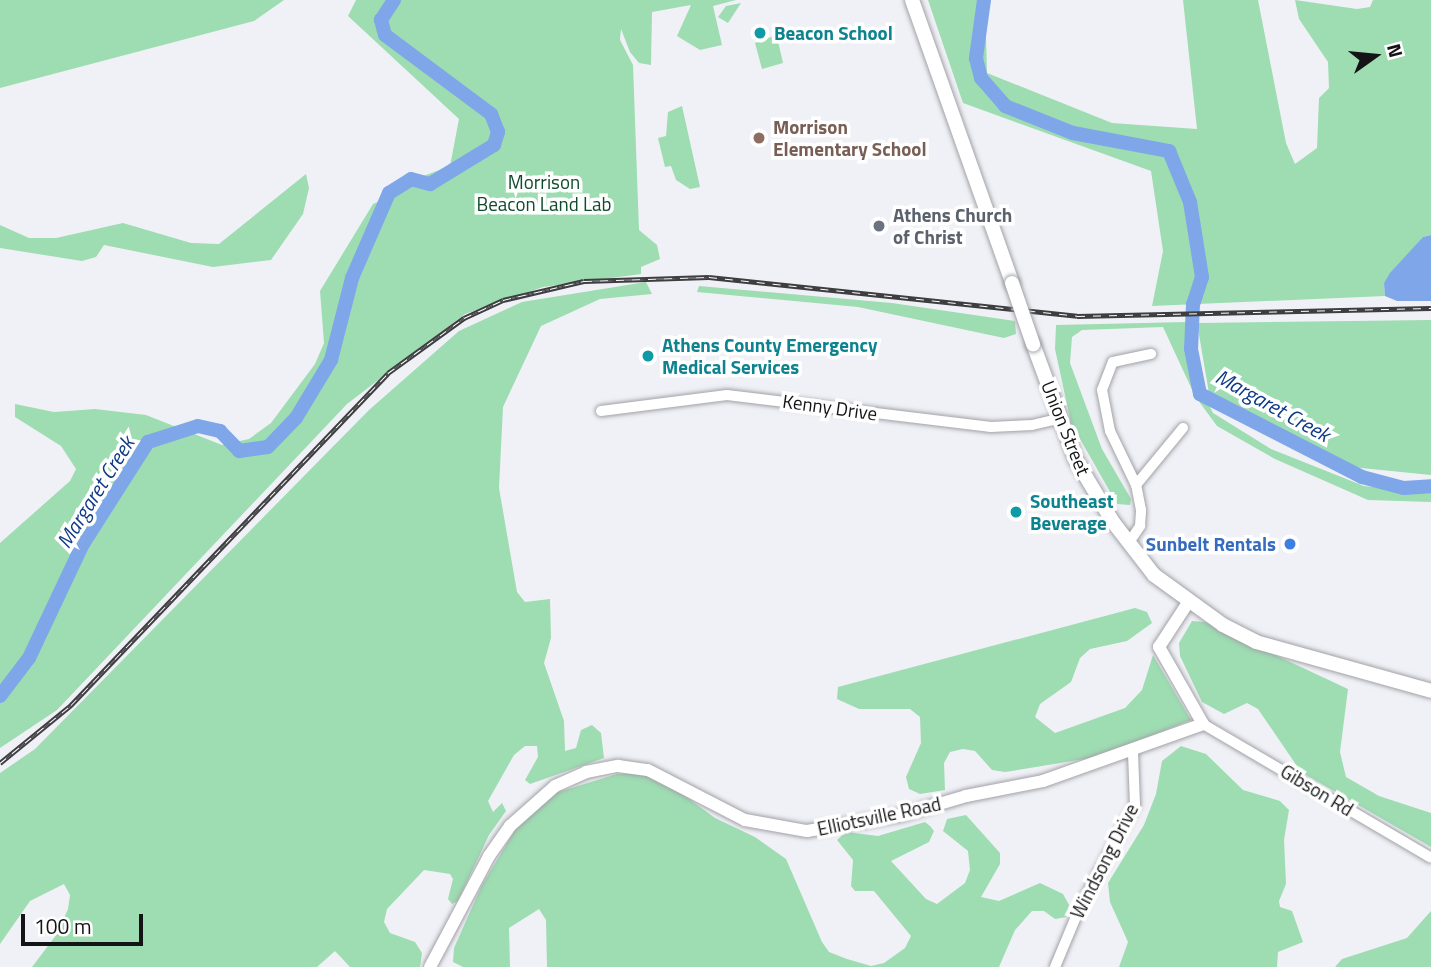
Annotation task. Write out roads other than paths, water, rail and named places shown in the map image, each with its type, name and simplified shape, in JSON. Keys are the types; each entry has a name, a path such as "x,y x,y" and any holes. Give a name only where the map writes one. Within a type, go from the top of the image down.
{"main road":[{"name":"Union Street","path":"912,0 1059,419 1076,460 1128,544 1154,575 1223,625 1287,653 1431,691"}],"street":[{"path":"1128,544 1140,526 1136,485 1110,431 1102,390 1113,362 1151,354"},
{"name":"Kenny Drive","path":"600,411 727,395 991,427 1047,424 1059,419"},
{"path":"1136,485 1183,428"},
{"path":"1189,601 1160,639 1159,647 1203,724"},
{"name":"Elliotsville Road","path":"430,967 497,842 537,800 586,772 618,766 648,770 745,820 807,831 902,815 966,796 1043,781 1133,752 1203,724"},
{"name":"Gibson Rd","path":"1203,724 1430,858"},
{"name":"Windsong Drive","path":"1055,967 1080,907 1135,805 1133,752"}],"water":[{"path":"1431,235 1431,301 1397,301 1385,296 1384,283 1390,273 1423,237"}],"waterway":[{"name":"Margaret Creek","path":"0,696 29,658 83,544 148,442 198,426 220,431 239,451 268,447 296,418 331,360 352,278 389,193 411,179 430,184 494,145 498,132 491,114 385,35 381,20 394,0"},
{"name":"Margaret Creek","path":"984,0 976,58 981,78 1005,106 1073,133 1169,151 1190,202 1202,277 1193,304 1191,349 1200,394 1362,477 1404,488 1431,486"}],"railway":[{"path":"0,763 71,705 388,373 464,318 503,300 584,281 709,277 1077,316 1431,308"}],"place":[{"name":"Beacon School","path":"760,33"},
{"name":"Morrison Elementary School","path":"759,138"},
{"name":"Athens Church of Christ","path":"879,226"},
{"name":"Athens County Emergency Medical Services","path":"648,356"},
{"name":"Southeast Beverage","path":"1016,512"},
{"name":"Sunbelt Rentals","path":"1290,544"}],"park label":[{"name":"Morrison Beacon Land Lab","path":"544,193"}]}
